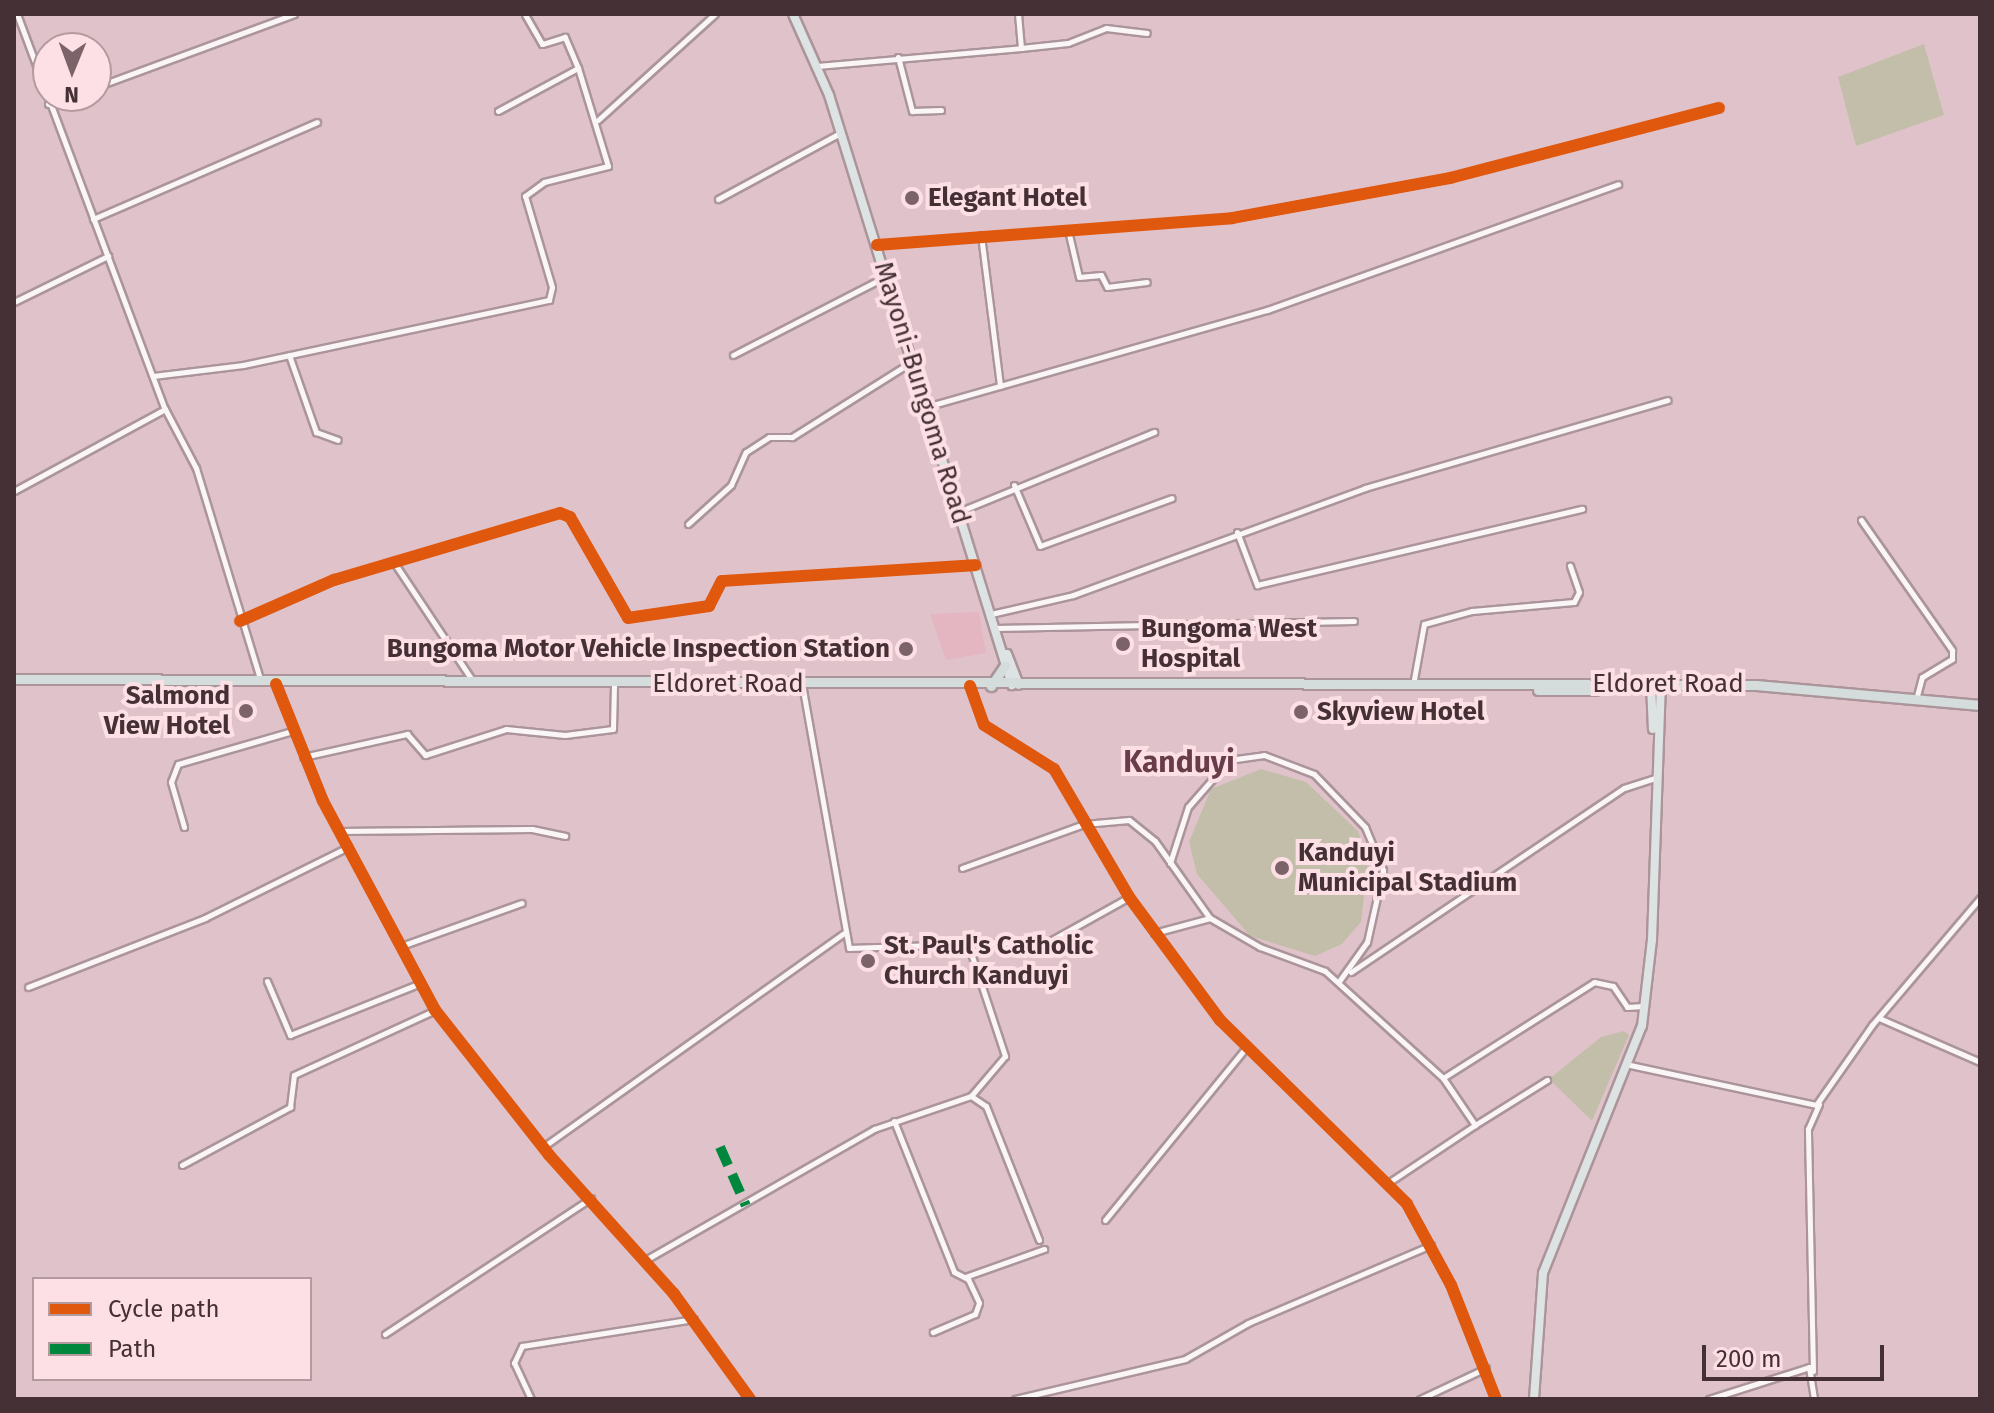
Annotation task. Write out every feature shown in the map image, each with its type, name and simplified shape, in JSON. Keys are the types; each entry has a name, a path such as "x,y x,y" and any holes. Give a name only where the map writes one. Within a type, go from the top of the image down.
{"highway":[{"path":"991,686 1005,665"},
{"name":"Eldoret Road","path":"14,679 262,684 1656,687 1895,694 1980,705"}],"main road":[{"name":"Mayoni-Bungoma Road","path":"793,14 840,132 999,639"},
{"path":"999,639 1005,665 1015,685"},
{"path":"999,639 1015,685"},
{"path":"1534,1399 1543,1273 1630,1065 1645,1006 1656,687"}],"street":[{"path":"17,14 32,58"},
{"path":"112,81 294,14"},
{"path":"153,376 289,355 549,300 552,287 524,201 544,182 605,171 598,120 565,37 542,44 525,14"},
{"path":"598,120 715,14"},
{"path":"1018,14 1021,48"},
{"path":"816,67 1068,43 1106,28 1147,33"},
{"path":"898,57 912,111 941,110"},
{"path":"498,111 578,68"},
{"path":"877,245 981,235 1206,222 1450,178 1719,108"},
{"path":"51,112 165,409 196,468 240,621 262,684"},
{"path":"93,219 317,122"},
{"path":"718,199 840,132"},
{"path":"926,407 1267,310 1618,184"},
{"path":"1068,230 1079,277 1101,275 1107,287 1147,282"},
{"path":"981,235 1000,386"},
{"path":"14,302 108,256"},
{"path":"733,355 886,277"},
{"path":"289,355 316,432 338,440"},
{"path":"688,524 731,485 737,460 764,439 796,434 911,362"},
{"path":"990,615 1073,595 1237,532 1667,400"},
{"path":"14,491 165,409"},
{"path":"958,512 1014,485 1154,432"},
{"path":"1014,485 1040,546 1172,498"},
{"path":"1237,532 1257,585 1582,509"},
{"path":"240,621 393,561 564,513 618,612 635,619 709,606 722,581 975,565"},
{"path":"1861,520 1952,650 1952,659 1922,677 1917,696"},
{"path":"393,561 475,684"},
{"path":"1413,686 1424,624 1472,611 1574,602 1579,592 1570,566"},
{"path":"995,628 1354,621"},
{"path":"276,684 303,757 339,831 435,1010 543,1147 647,1260 694,1319 750,1399"},
{"path":"303,757 407,734 425,755 506,729 565,735 613,729 614,684"},
{"path":"802,684 844,933 853,950 1050,941 1129,897"},
{"path":"970,686 984,725 1054,769 1129,897 1246,1048 1388,1183 1431,1245 1486,1368 1496,1399"},
{"path":"184,827 171,782 178,764 292,731"},
{"path":"1170,863 1188,807 1229,760 1264,755 1314,774 1365,827 1383,870 1367,942 1340,980"},
{"path":"1340,980 1578,817 1655,778"},
{"path":"962,868 1084,824 1129,820 1170,863 1210,918 1340,980 1443,1078 1475,1125"},
{"path":"339,831 532,829 565,836"},
{"path":"28,987 205,918 348,847"},
{"path":"1814,1399 1808,1129 1819,1104 1879,1018 1980,898"},
{"path":"401,946 522,903"},
{"path":"1154,933 1210,918"},
{"path":"543,1147 844,933"},
{"path":"647,1260 894,1121 971,1096 1005,1056 969,947"},
{"path":"267,981 290,1035 421,983"},
{"path":"1443,1078 1594,982 1613,986 1627,1007 1645,1006"},
{"path":"182,1165 290,1107 294,1075 435,1010"},
{"path":"1879,1018 1980,1062"},
{"path":"1105,1220 1246,1048"},
{"path":"1630,1065 1819,1104"},
{"path":"1388,1183 1547,1080"},
{"path":"971,1096 986,1106 1039,1240"},
{"path":"894,1121 954,1272 964,1277 978,1311 933,1332"},
{"path":"385,1334 591,1198"},
{"path":"1015,1399 1185,1359 1248,1323 1431,1245"},
{"path":"964,1277 1044,1249"},
{"path":"531,1399 514,1363 522,1346 694,1319"},
{"path":"1420,1399 1486,1368"},
{"path":"1709,1399 1813,1371"}],"shaded area":[{"path":"1924,44 1944,115 1856,146 1838,77"},
{"path":"979,612 986,653 946,660 930,614"},
{"name":"Kanduyi Municipal Stadium","path":"1261,769 1306,782 1358,831 1368,862 1361,922 1342,944 1315,956 1250,936 1197,874 1189,842 1211,789"},
{"path":"1624,1031 1629,1035 1592,1121 1549,1079 1601,1037"}],"marked path":[{"path":"720,1147 746,1206"}],"cycle path":[{"path":"877,245 1232,218 1450,178 1719,108"},
{"path":"240,621 334,580 560,513 570,517 628,618 709,606 722,581 975,565"},
{"path":"276,684 323,801 435,1010 549,1155 674,1294 750,1399"},
{"path":"970,686 984,725 1054,769 1129,897 1220,1020 1407,1204 1451,1285 1496,1399"}],"place":[{"name":"Elegant Hotel","path":"912,198"},
{"name":"Bungoma West Hospital","path":"1123,644"},
{"name":"Bungoma Motor Vehicle Inspection Station","path":"906,649"},
{"name":"Salmond View Hotel","path":"246,711"},
{"name":"Skyview Hotel","path":"1301,712"},
{"name":"Kanduyi Municipal Stadium","path":"1282,868"},
{"name":"St. Paul's Catholic Church Kanduyi","path":"868,961"}],"district":[{"name":"Kanduyi","path":"1179,762"}]}
